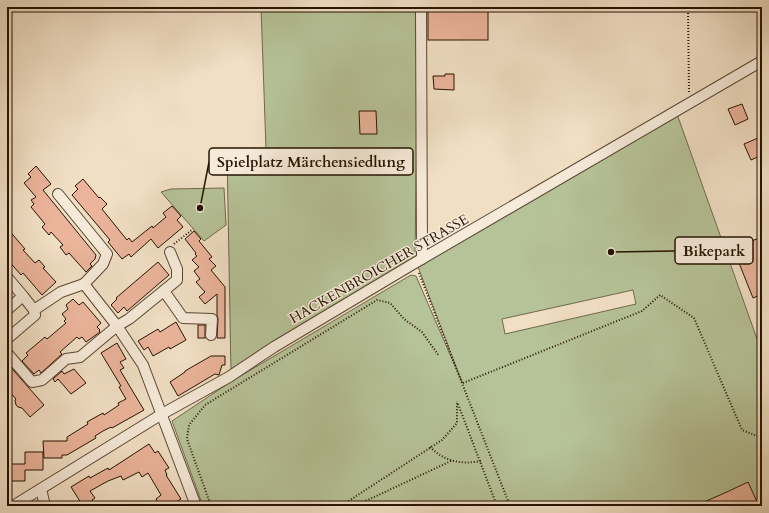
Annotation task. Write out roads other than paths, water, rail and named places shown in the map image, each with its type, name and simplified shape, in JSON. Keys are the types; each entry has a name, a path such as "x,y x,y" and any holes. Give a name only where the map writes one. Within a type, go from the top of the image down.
{"street":[{"path":"418,261 421,7"},
{"name":"HACKENBROICHER STRASSE","path":"13,506 162,414 229,377 274,347 418,261 762,61"},
{"path":"34,310 61,292 84,284 103,264 107,254 58,194"},
{"path":"7,353 32,382 42,380 66,359 80,358 117,326 177,280 177,269 170,252"},
{"path":"7,277 34,310 35,315 7,339"},
{"path":"84,284 117,326 143,365 196,506"},
{"path":"164,291 183,318 212,319 211,335"},
{"path":"7,310 23,296"},
{"path":"41,489 45,506"}],"place":[{"name":"Spielplatz Märchensiedlung","path":"200,208"},
{"name":"Bikepark","path":"611,252"}]}
